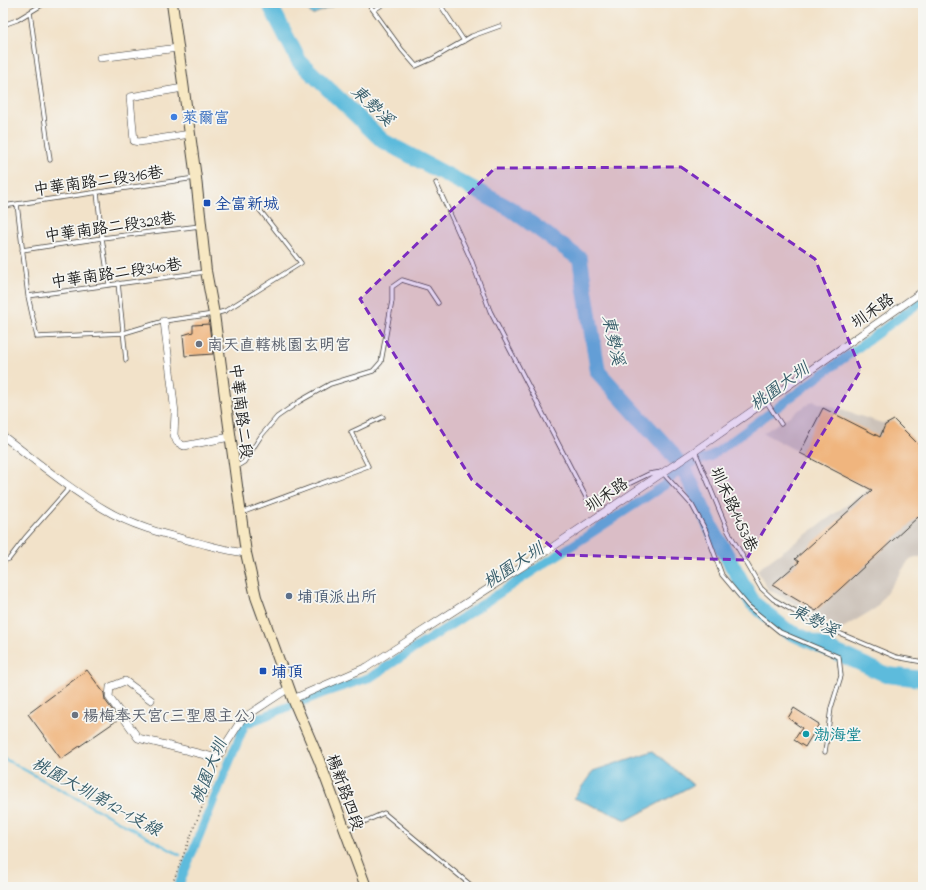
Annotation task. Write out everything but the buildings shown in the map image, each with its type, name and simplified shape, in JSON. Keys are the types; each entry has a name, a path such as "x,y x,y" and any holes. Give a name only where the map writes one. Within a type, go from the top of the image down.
{"main road":[{"name":"中華南路二段","path":"172,3 196,178 206,272 214,314 246,553 256,596 294,703"},
{"name":"楊新路四段","path":"294,703 319,760 366,887"}],"street":[{"path":"100,58 178,48"},
{"path":"183,88 130,97 134,141 139,142 190,134"},
{"name":"圳禾路","path":"294,703 367,667 545,552 694,453 923,291"},
{"path":"164,321 175,413 174,435 177,442 184,446 230,437"},
{"path":"3,436 70,487 105,510 140,526 231,551 246,553"},
{"path":"151,700 125,681 110,687 109,697 138,738 217,758 242,719 289,688"}],"lane":[{"path":"3,25 18,20 45,3"},
{"path":"368,3 402,50 416,66 434,58 472,36 500,26"},
{"path":"374,10 385,3"},
{"path":"439,3 464,41"},
{"path":"30,12 50,160"},
{"name":"中華南路二段316巷","path":"3,206 196,178"},
{"path":"436,183 472,262 490,311 589,504 649,474 665,473 692,505 706,531 722,575 748,606 780,632 839,657 841,676 831,708 825,752"},
{"path":"97,192 109,284"},
{"path":"17,204 28,296 38,337 124,333 164,321 225,311 301,263 259,209"},
{"name":"中華南路二段328巷","path":"22,250 102,238 202,226"},
{"name":"中華南路二段340巷","path":"28,296 206,272"},
{"path":"234,468 244,462 261,436 277,417 300,401 330,384 373,371 381,362 392,301 392,288 402,280 428,288 438,303"},
{"path":"118,283 126,360"},
{"path":"766,401 781,424"},
{"path":"240,513 368,466 351,432 382,417"},
{"name":"圳禾路1453巷","path":"694,453 701,465 728,531 761,588 773,599 839,633 896,656 923,662"},
{"path":"3,561 9,558 70,487"},
{"path":"344,831 384,813 473,887"}],"path":[{"path":"171,887 218,765 217,758"}],"highlighted area":[{"path":"681,167 815,259 861,370 746,560 561,555 472,480 360,299 495,168"}],"shaded area":[{"path":"813,401 882,423 894,420 923,449 923,556 909,560 876,608 841,629 768,589 757,570 869,489 763,433"}],"water":[{"path":"304,3 340,3 312,15"},
{"path":"653,751 693,785 627,820 574,798 593,771"}],"waterway":[{"name":"東勢溪","path":"269,3 299,61 383,141 511,209 580,259 598,372 670,451 687,475 712,529 753,603 786,630 887,675 923,679"},
{"name":"桃園大圳","path":"178,887 245,724 323,693 371,677 665,485 680,470 697,461 710,457 923,300"},
{"name":"桃園大圳第12-1支線","path":"3,758 180,855"}],"place":[{"name":"萊爾富","path":"174,117"},
{"name":"全富新城","path":"207,203"},
{"name":"南天直轄桃園玄明宮","path":"199,344"},
{"name":"埔頂派出所","path":"289,596"},
{"name":"埔頂","path":"263,671"},
{"name":"楊梅奉天宮(三聖恩主公)","path":"75,715"},
{"name":"渤海堂","path":"806,734"}]}
